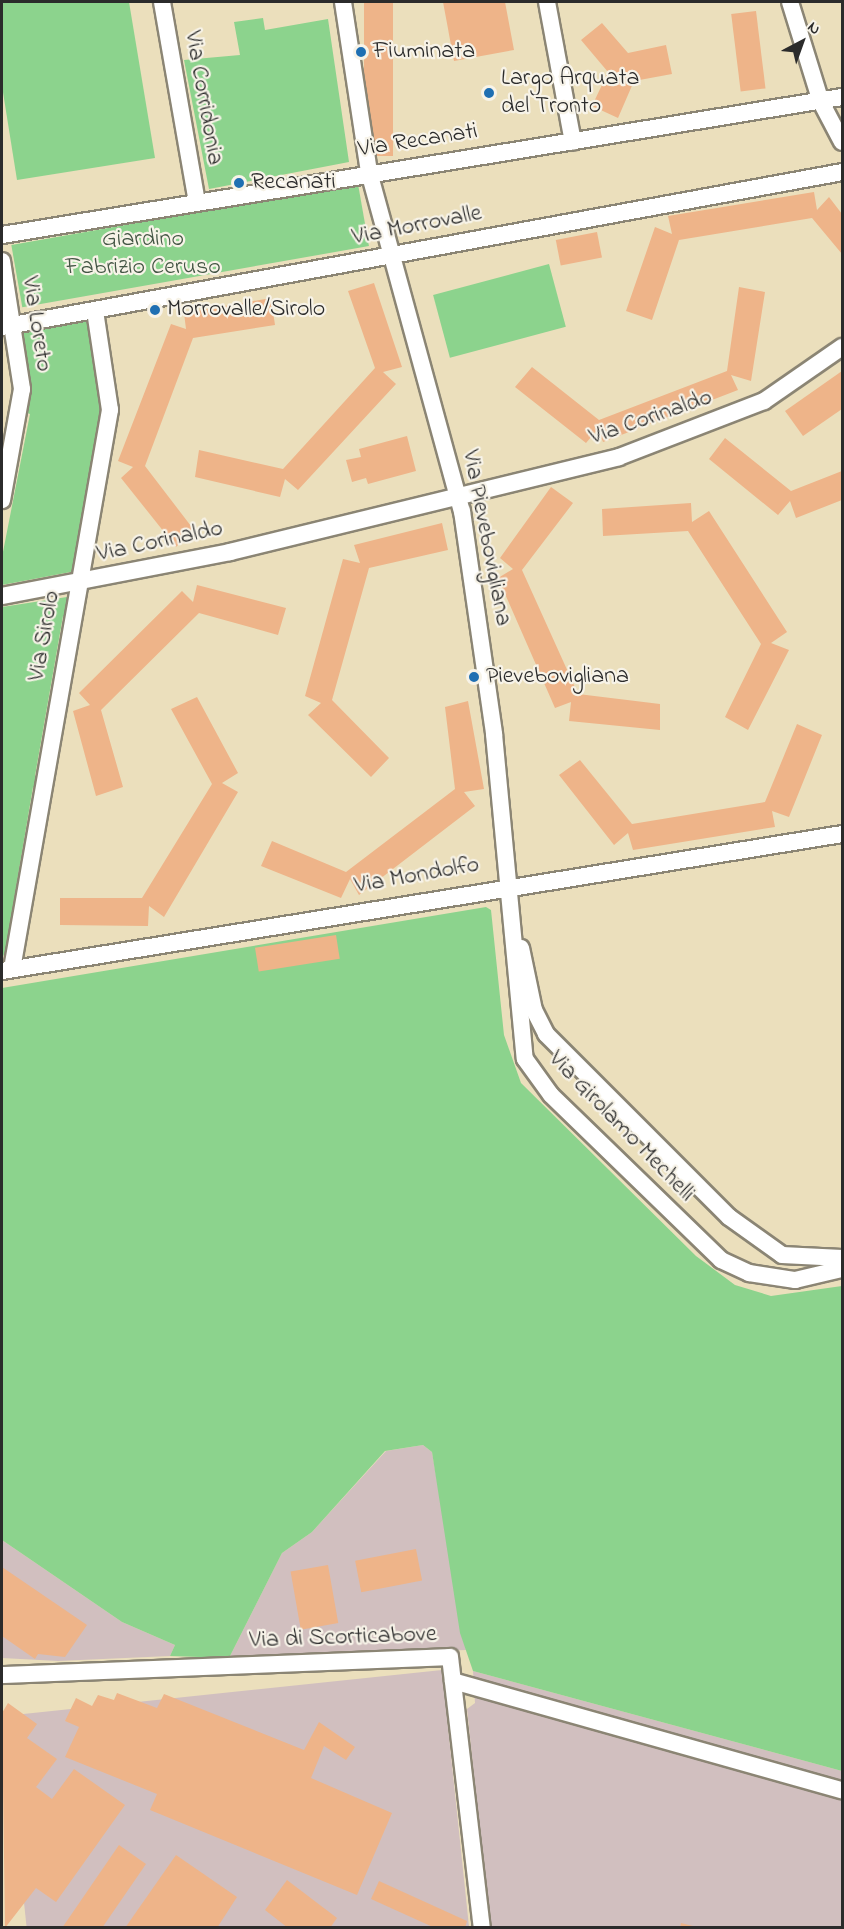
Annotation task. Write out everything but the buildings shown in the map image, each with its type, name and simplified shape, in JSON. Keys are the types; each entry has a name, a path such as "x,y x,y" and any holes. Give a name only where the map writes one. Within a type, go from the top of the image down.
{"street":[{"name":"Via Corridonia","path":"162,2 197,202"},
{"name":"Via Pievebovigliana","path":"343,2 369,172 389,257 458,493 509,884"},
{"path":"547,2 573,142"},
{"path":"790,2 821,102 843,142"},
{"name":"Via Recanati","path":"2,235 369,172 573,142 843,97"},
{"name":"Via Morrovalle","path":"7,326 843,172"},
{"name":"Via Loreto","path":"2,261 7,326 21,389 2,500"},
{"name":"Via Sirolo","path":"7,970 110,410 95,311"},
{"name":"Via Corinaldo","path":"2,596 79,584 326,527 458,493 619,457 687,434 774,395 843,347"},
{"name":"Via Mondolfo","path":"7,970 509,884 843,834"},
{"name":"Via Girolamo Mechelli","path":"509,884 534,1011 555,1045 753,1238 799,1259 843,1258"},
{"name":"Via Girolamo Mechelli","path":"509,884 521,1048 539,1082 721,1260 749,1273 795,1280 843,1269"},
{"name":"Via di Scorticabove","path":"2,1675 450,1657 482,1928"},
{"path":"453,1681 843,1790"}],"shaded area":[{"path":"423,1445 432,1452 466,1650 229,1658 282,1553 312,1532 386,1451"},
{"path":"2,1540 122,1622 175,1645 170,1656 58,1661 2,1658"},
{"path":"442,1670 469,1928 27,1928 4,1716"},
{"path":"473,1671 842,1771 842,1927 490,1927 467,1709 475,1703"}],"green space":[{"path":"2,2 129,2 155,158 17,180 2,86"},
{"path":"263,18 265,30 328,19 349,162 209,189 184,60 240,55 234,22"},
{"name":"Giardino Fabrizio Ceruso","path":"358,184 369,246 22,307 11,245"},
{"path":"549,264 566,327 450,358 433,295"},
{"path":"88,321 106,405 102,428 97,427 76,571 2,585 2,557 30,414 24,412 20,332"},
{"path":"67,597 68,617 63,616 35,776 40,778 38,788 33,787 9,929 14,931 2,959 2,607"},
{"path":"486,907 491,910 504,1035 521,1083 696,1256 735,1285 771,1296 842,1286 842,1771 473,1671 460,1633 432,1452 423,1445 385,1451 312,1532 282,1553 229,1658 170,1656 175,1645 122,1622 2,1540 2,988"}],"place":[{"name":"Fiuminata","path":"361,52"},
{"name":"Largo Arquata del Tronto","path":"489,93"},
{"name":"Recanati","path":"239,183"},
{"name":"Morrovalle/Sirolo","path":"155,310"},
{"name":"Pievebovigliana","path":"474,677"}]}
